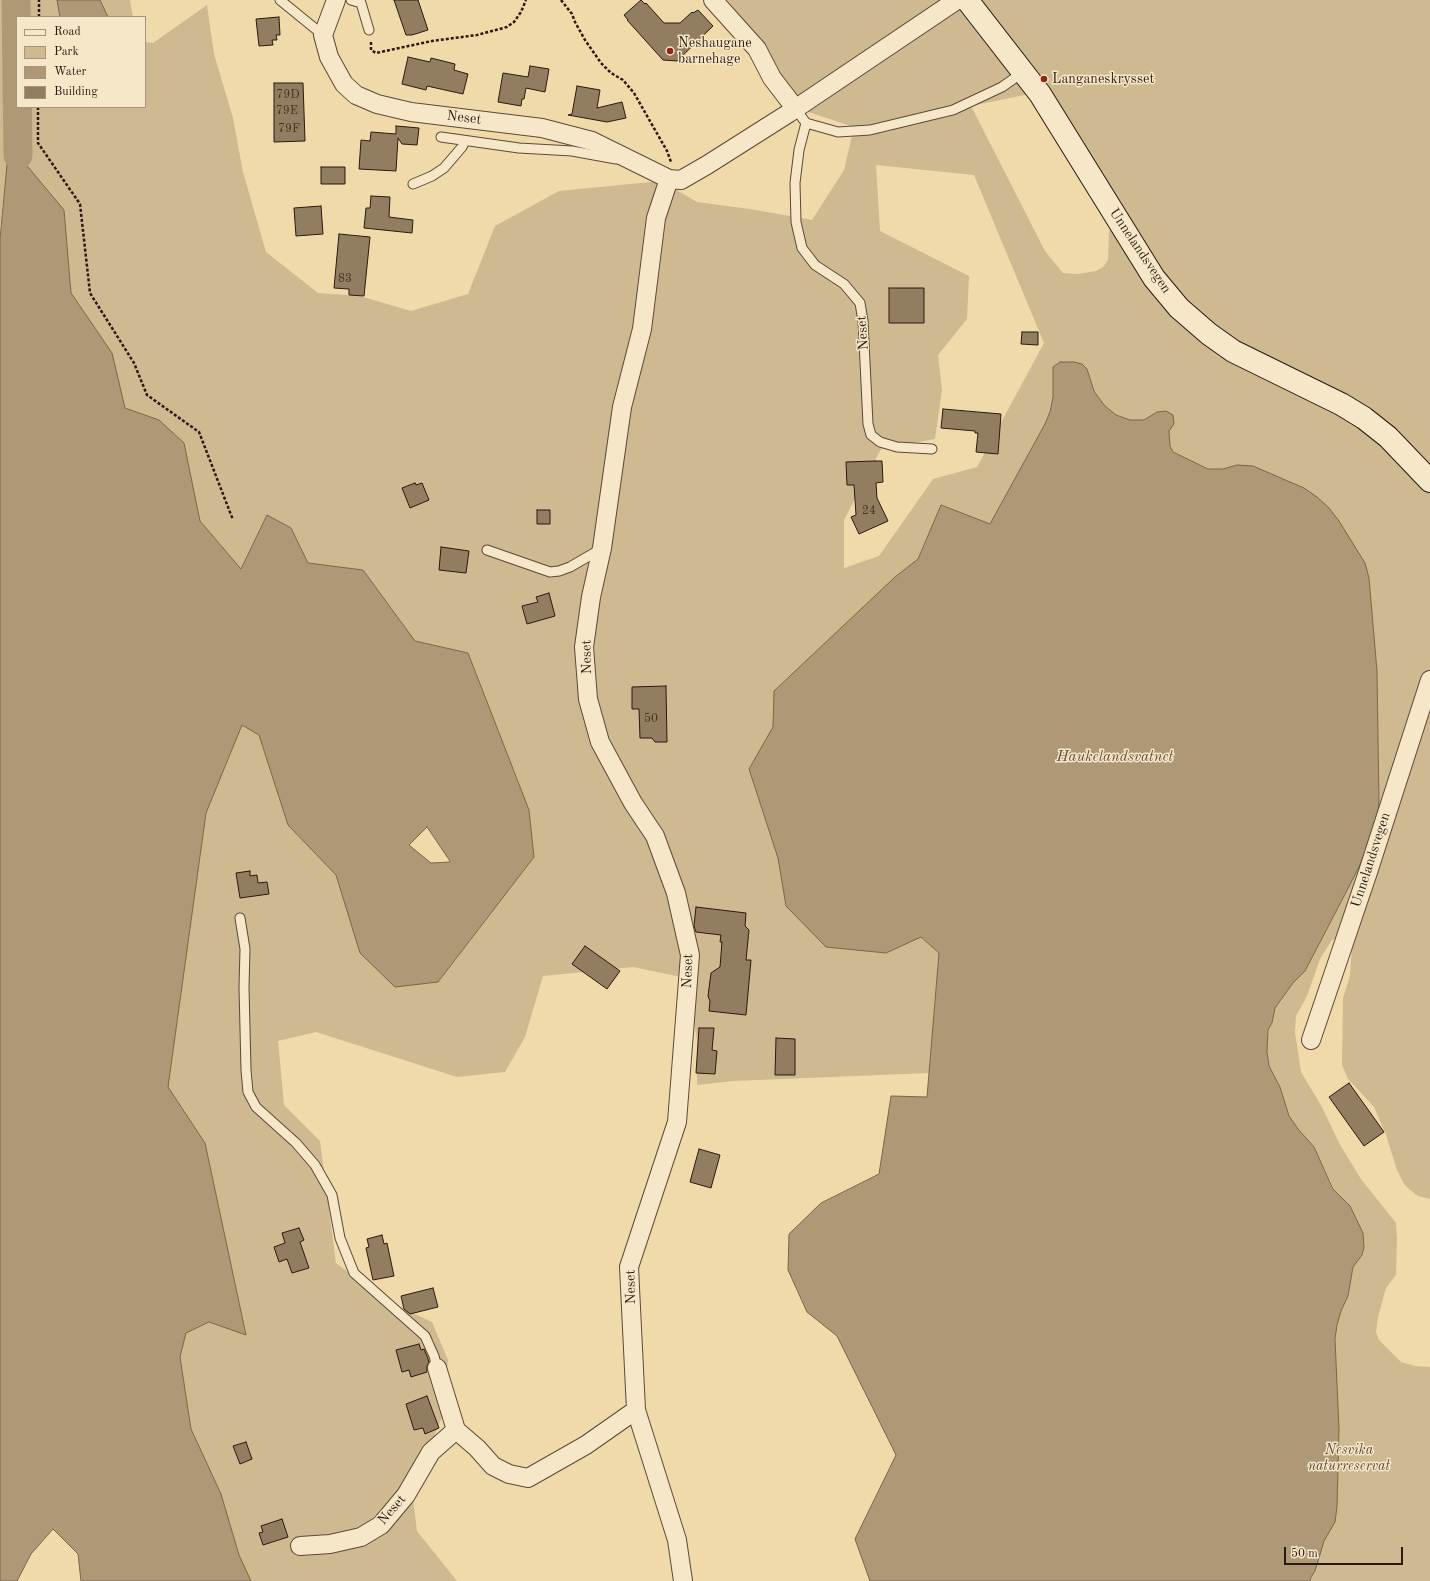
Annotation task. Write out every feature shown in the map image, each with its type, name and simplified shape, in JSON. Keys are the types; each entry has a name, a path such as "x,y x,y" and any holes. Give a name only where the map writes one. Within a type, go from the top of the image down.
{"main road":[{"name":"Unnelandsvegen","path":"967,0 1022,73 1040,94 1154,278 1180,308 1209,334 1233,351 1341,404 1364,418 1388,438 1430,481"}],"street":[{"path":"322,35 336,0"},
{"path":"713,0 757,50 772,78 795,108"},
{"path":"672,179 681,180 707,165 827,88 957,0"},
{"name":"Neset","path":"322,35 329,58 344,84 356,95 377,104 411,112 542,128 592,141 672,179 656,218 642,329 622,407 602,548 591,597 584,647 588,699 600,742 632,803 655,836 676,893 690,955 677,1122 629,1267 636,1410 677,1540 684,1581"},
{"name":"Unnelandsvegen","path":"1311,1040 1368,872 1430,680"},
{"path":"437,1368 456,1430 477,1448 493,1466 509,1474 528,1478 586,1445 636,1410"},
{"name":"Neset","path":"300,1546 330,1544 361,1537 381,1525 406,1495 431,1452 456,1430"}],"lane":[{"path":"280,0 322,35"},
{"path":"351,0 361,3 369,30"},
{"path":"795,108 806,123 838,132 870,130 953,110 1002,87 1022,73"},
{"name":"Neset","path":"806,123 799,150 795,183 796,222 802,248 815,265 844,284 860,303 868,424 871,434 880,442 897,447 932,449"},
{"name":"Neset","path":"441,137 519,148 572,151 638,163"},
{"name":"Neset","path":"413,184 432,176 444,168 462,147 465,141"},
{"path":"487,550 550,572 559,571 570,567 602,548"},
{"path":"240,918 245,950 244,987 248,1092 256,1107 296,1143 315,1165 332,1195 340,1238 354,1273 425,1336 434,1356 437,1368"}],"path":[{"path":"39,0 39,16"},
{"path":"369,30 372,50 376,53 432,41 477,35 507,27 514,22 521,12 526,0"},
{"path":"561,0 572,14 585,40 601,63 611,73 623,80 634,93 668,151 672,179"},
{"path":"38,108 38,143 80,204 90,293 134,363 147,395 199,432 233,520"}],"green space":[{"name":"Nesvika naturreservat","path":"0,0 7,0 8,152 14,134 16,107 146,108 146,42 153,43 207,5 214,54 233,118 243,172 266,252 318,293 360,296 411,311 468,294 495,226 559,191 661,181 697,202 750,209 812,220 844,170 854,127 790,106 727,0 1430,0 1430,1199 1418,1196 1404,1184 1397,1170 1386,1135 1374,1107 1348,1079 1342,1065 1343,998 1350,976 1352,945 1340,937 1332,940 1320,959 1307,996 1296,1016 1295,1032 1301,1072 1322,1107 1339,1143 1361,1179 1396,1223 1396,1275 1386,1288 1378,1317 1376,1332 1379,1340 1401,1362 1415,1366 1430,1367 1430,1581 1270,1581 1336,1369 1335,1339 1337,1325 1341,1311 1348,1296 1353,1267 1362,1255 1364,1247 1363,1233 1350,1206 1334,1189 1314,1147 1289,1116 1280,1087 1269,1066 1267,1052 1268,1030 1272,1023 1275,1008 1293,983 1305,971 1357,871 1373,836 1379,804 1377,671 1369,578 1237,465 1223,469 1208,469 1173,452 1170,446 1169,431 1174,424 1157,412 1144,420 1130,420 1116,415 1104,405 1094,391 1087,369 1053,367 1053,397 1050,412 1045,425 990,524 941,505 918,559 895,577 774,691 774,727 749,769 778,858 786,906 886,953 921,937 939,953 929,1073 733,1081 697,1085 697,1040 686,978 633,967 543,976 525,1037 505,1072 457,1077 316,1032 278,1041 284,1105 320,1141 336,1263 383,1299 432,1322 448,1360 442,1417 412,1491 417,1531 457,1581 251,1581 239,1555 221,1494 191,1429 180,1357 186,1333 210,1322 246,1334 205,1143 168,1087 206,813 242,724 259,735 288,825 336,875 360,953 438,982 534,857 529,810 468,653 415,641 363,570 308,563 291,528 267,515 241,569 200,521 184,443 159,420 124,408 112,353 71,293 64,210 8,154 0,229","holes":["1044,91 1115,227 1109,231 1108,260 1103,267 1096,271 1078,274 1063,273 1045,251 971,106","876,165 974,175 1044,343 977,467 933,479 879,556 844,568 844,520 881,449 935,439 942,390 938,355 967,319 969,276 880,231"]},
{"path":"24,0 57,0 60,16 23,16"},
{"path":"100,0 130,0 133,16 108,16"}],"water":[{"path":"57,0 100,0 108,16 60,16"},
{"path":"8,154 18,155 64,210 71,293 112,353 125,408 159,420 184,443 200,521 241,569 267,515 291,528 308,563 363,570 415,641 468,653 529,810 534,857 438,982 395,987 360,953 336,875 288,825 259,735 242,725 206,813 168,1087 205,1143 246,1335 209,1322 186,1333 180,1357 191,1429 221,1494 239,1555 251,1581 81,1581 78,1554 53,1529 31,1554 17,1581 0,1581 0,239","holes":["427,827 450,861 431,863 409,845"]},
{"name":"Haukelandsvatnet","path":"1060,362 1074,362 1082,364 1087,369 1094,391 1104,405 1116,415 1130,420 1144,420 1157,412 1166,411 1173,415 1174,424 1169,431 1170,446 1173,452 1208,469 1223,469 1237,465 1253,466 1304,488 1317,497 1329,508 1339,521 1365,563 1369,578 1377,671 1379,804 1377,820 1373,836 1357,871 1305,971 1293,983 1275,1008 1272,1023 1268,1030 1267,1052 1269,1066 1280,1087 1289,1116 1314,1147 1333,1189 1350,1206 1363,1233 1364,1247 1362,1255 1353,1267 1348,1296 1341,1311 1335,1339 1339,1429 1337,1507 1335,1522 1324,1541 1315,1571 1310,1581 870,1581 855,1539 896,1455 837,1336 807,1312 788,1270 789,1234 821,1203 879,1174 891,1096 927,1097 939,953 921,937 886,953 826,947 786,906 778,858 749,769 773,727 774,691 895,577 918,559 941,505 990,524 1045,424 1050,412 1053,397 1053,367"}],"building":[{"path":"394,0 418,0 428,30 412,35 406,35"},
{"path":"641,0 645,4 646,3 664,23 680,23 692,12 693,13 698,10 713,26 677,61 663,60 624,15"},
{"path":"279,17 280,35 276,35 277,40 272,40 273,45 259,46 256,19"},
{"path":"408,57 430,62 431,58 455,64 454,70 468,74 463,94 427,86 426,90 402,84"},
{"path":"530,66 549,69 545,92 526,88 521,106 498,102 503,73 528,77"},
{"path":"274,83 303,83 305,141 274,142"},
{"path":"577,86 600,90 597,108 622,102 626,118 607,122 568,115 572,114"},
{"path":"396,126 419,128 417,145 402,144 398,138 396,171 359,169 361,140 370,141 371,132 396,134"},
{"path":"321,167 345,167 345,184 321,184"},
{"path":"371,196 390,197 389,217 413,220 412,233 364,228 366,208 370,208"},
{"path":"321,206 323,234 296,236 294,208"},
{"path":"339,234 370,237 364,296 349,295 349,289 334,288"},
{"path":"889,288 924,288 924,323 889,323"},
{"path":"1022,332 1038,332 1038,345 1021,344"},
{"path":"943,409 1001,414 998,454 976,452 978,433 975,433 975,431 941,428"},
{"path":"882,461 883,482 876,483 877,498 888,521 859,534 851,517 856,515 854,485 847,485 846,462"},
{"path":"415,483 416,485 422,483 429,500 410,508 402,488"},
{"path":"537,510 550,510 550,524 537,524"},
{"path":"441,547 469,551 466,573 439,570"},
{"path":"549,593 555,616 527,624 522,606 538,602 536,597"},
{"path":"666,686 667,742 655,742 652,738 640,738 639,709 632,709 632,687"},
{"path":"250,871 250,876 257,875 258,883 267,882 269,894 240,898 236,873"},
{"path":"696,907 746,913 745,926 749,930 746,960 751,960 746,1015 709,1011 710,1001 708,996 711,973 720,967 722,942 720,942 721,935 696,932 694,926"},
{"path":"585,946 620,971 607,989 572,964"},
{"path":"699,1028 714,1028 712,1050 717,1051 715,1074 696,1073"},
{"path":"776,1038 795,1039 795,1075 775,1075"},
{"path":"1349,1083 1384,1132 1364,1146 1329,1097"},
{"path":"699,1149 720,1155 711,1188 690,1182"},
{"path":"299,1228 304,1240 300,1242 309,1268 292,1273 287,1259 279,1262 274,1247 285,1243 282,1233"},
{"path":"382,1235 384,1244 387,1243 394,1276 373,1280 366,1248 369,1247 367,1239"},
{"path":"433,1288 438,1307 410,1314 404,1309 401,1296"},
{"path":"419,1344 421,1350 424,1349 429,1362 427,1372 411,1377 409,1370 402,1372 396,1350"},
{"path":"427,1396 439,1428 425,1434 423,1428 414,1430 406,1404"},
{"path":"246,1442 252,1459 240,1464 233,1446"},
{"path":"282,1519 288,1537 263,1545 259,1533 263,1532 261,1526"}],"waterway":[{"path":"16,0 16,16"},
{"path":"17,108 18,155"}],"place":[{"name":"Neshaugane barnehage","path":"670,51"},
{"name":"Langaneskrysset","path":"1044,79"}]}
